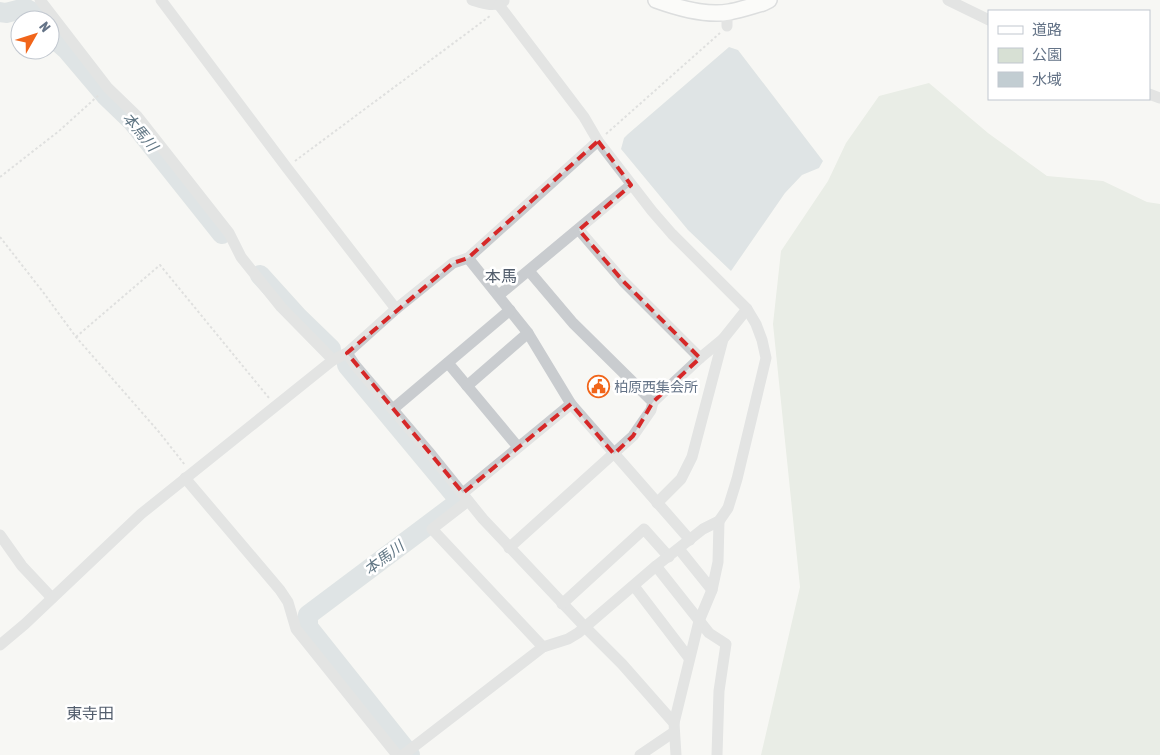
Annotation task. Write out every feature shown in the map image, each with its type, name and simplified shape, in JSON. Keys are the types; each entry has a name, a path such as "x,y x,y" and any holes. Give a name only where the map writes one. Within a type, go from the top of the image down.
{"main road":[{"path":"656,0 727,19 769,0"}],"street":[{"path":"40,0 108,88 137,116 229,233 241,257 281,307 340,356 355,365 509,548 622,664 674,727"},
{"path":"161,0 396,309"},
{"path":"406,753 543,647 568,639 585,628 656,566 703,529 719,521 728,508 737,479 766,358 756,324 747,309 672,234 631,185 598,141 584,118 502,2 485,4 472,0"},
{"path":"948,0 988,20"},
{"path":"0,645 141,514 340,356 453,263 468,258 598,141"},
{"path":"499,295 631,185"},
{"path":"579,230 622,281 700,358"},
{"path":"468,258 528,333 571,404 690,540"},
{"path":"529,271 573,323 653,402"},
{"path":"509,548 633,436 652,410 653,402 700,358 723,340 747,309"},
{"path":"393,409 510,310"},
{"path":"467,386 528,333"},
{"path":"657,503 681,479 692,457 723,340"},
{"path":"448,363 518,448"},
{"path":"543,647 432,529 518,448 571,404"},
{"path":"188,476 280,590 288,602 296,629 396,755"},
{"path":"676,755 674,727 699,621 712,590 718,562 719,521"},
{"path":"562,604 644,529 669,556"},
{"path":"0,535 22,566 52,598"},
{"path":"679,549 712,590"},
{"path":"656,566 708,633 726,644 719,691 717,755"},
{"path":"634,586 689,658"},
{"path":"640,755 674,727"}],"path":[{"path":"287,168 489,17 502,2"},
{"path":"598,141 727,19"},
{"path":"0,177 59,131 101,94"},
{"path":"0,237 76,337 159,432 188,476"},
{"path":"76,337 160,265 276,406"}],"highlighted area":[{"path":"598,141 631,185 579,230 623,281 700,358 653,402 633,436 614,454 571,404 463,493 347,353 453,263 468,258"}],"green space":[{"path":"929,83 988,133 1047,176 1103,181 1147,202 1160,204 1160,755 761,755 800,587 773,324 781,251 828,181 846,143 879,96"}],"water":[{"path":"729,47 738,50 823,161 819,168 802,175 785,193 731,271 688,230 621,149 624,138 628,134"}],"waterway":[{"name":"本馬川","path":"17,10 25,8 28,10"},
{"name":"本馬川","path":"0,12 10,12"},
{"name":"本馬川","path":"60,44 106,96 132,121 222,234"},
{"name":"本馬川","path":"260,275 298,317 331,349"},
{"name":"本馬川","path":"347,365 460,501 308,615 308,627 410,755"}],"place":[{"name":"柏原西集会所","path":"598,387"}],"district":[{"name":"本馬","path":"501,276"},
{"name":"東寺田","path":"90,713"}]}
